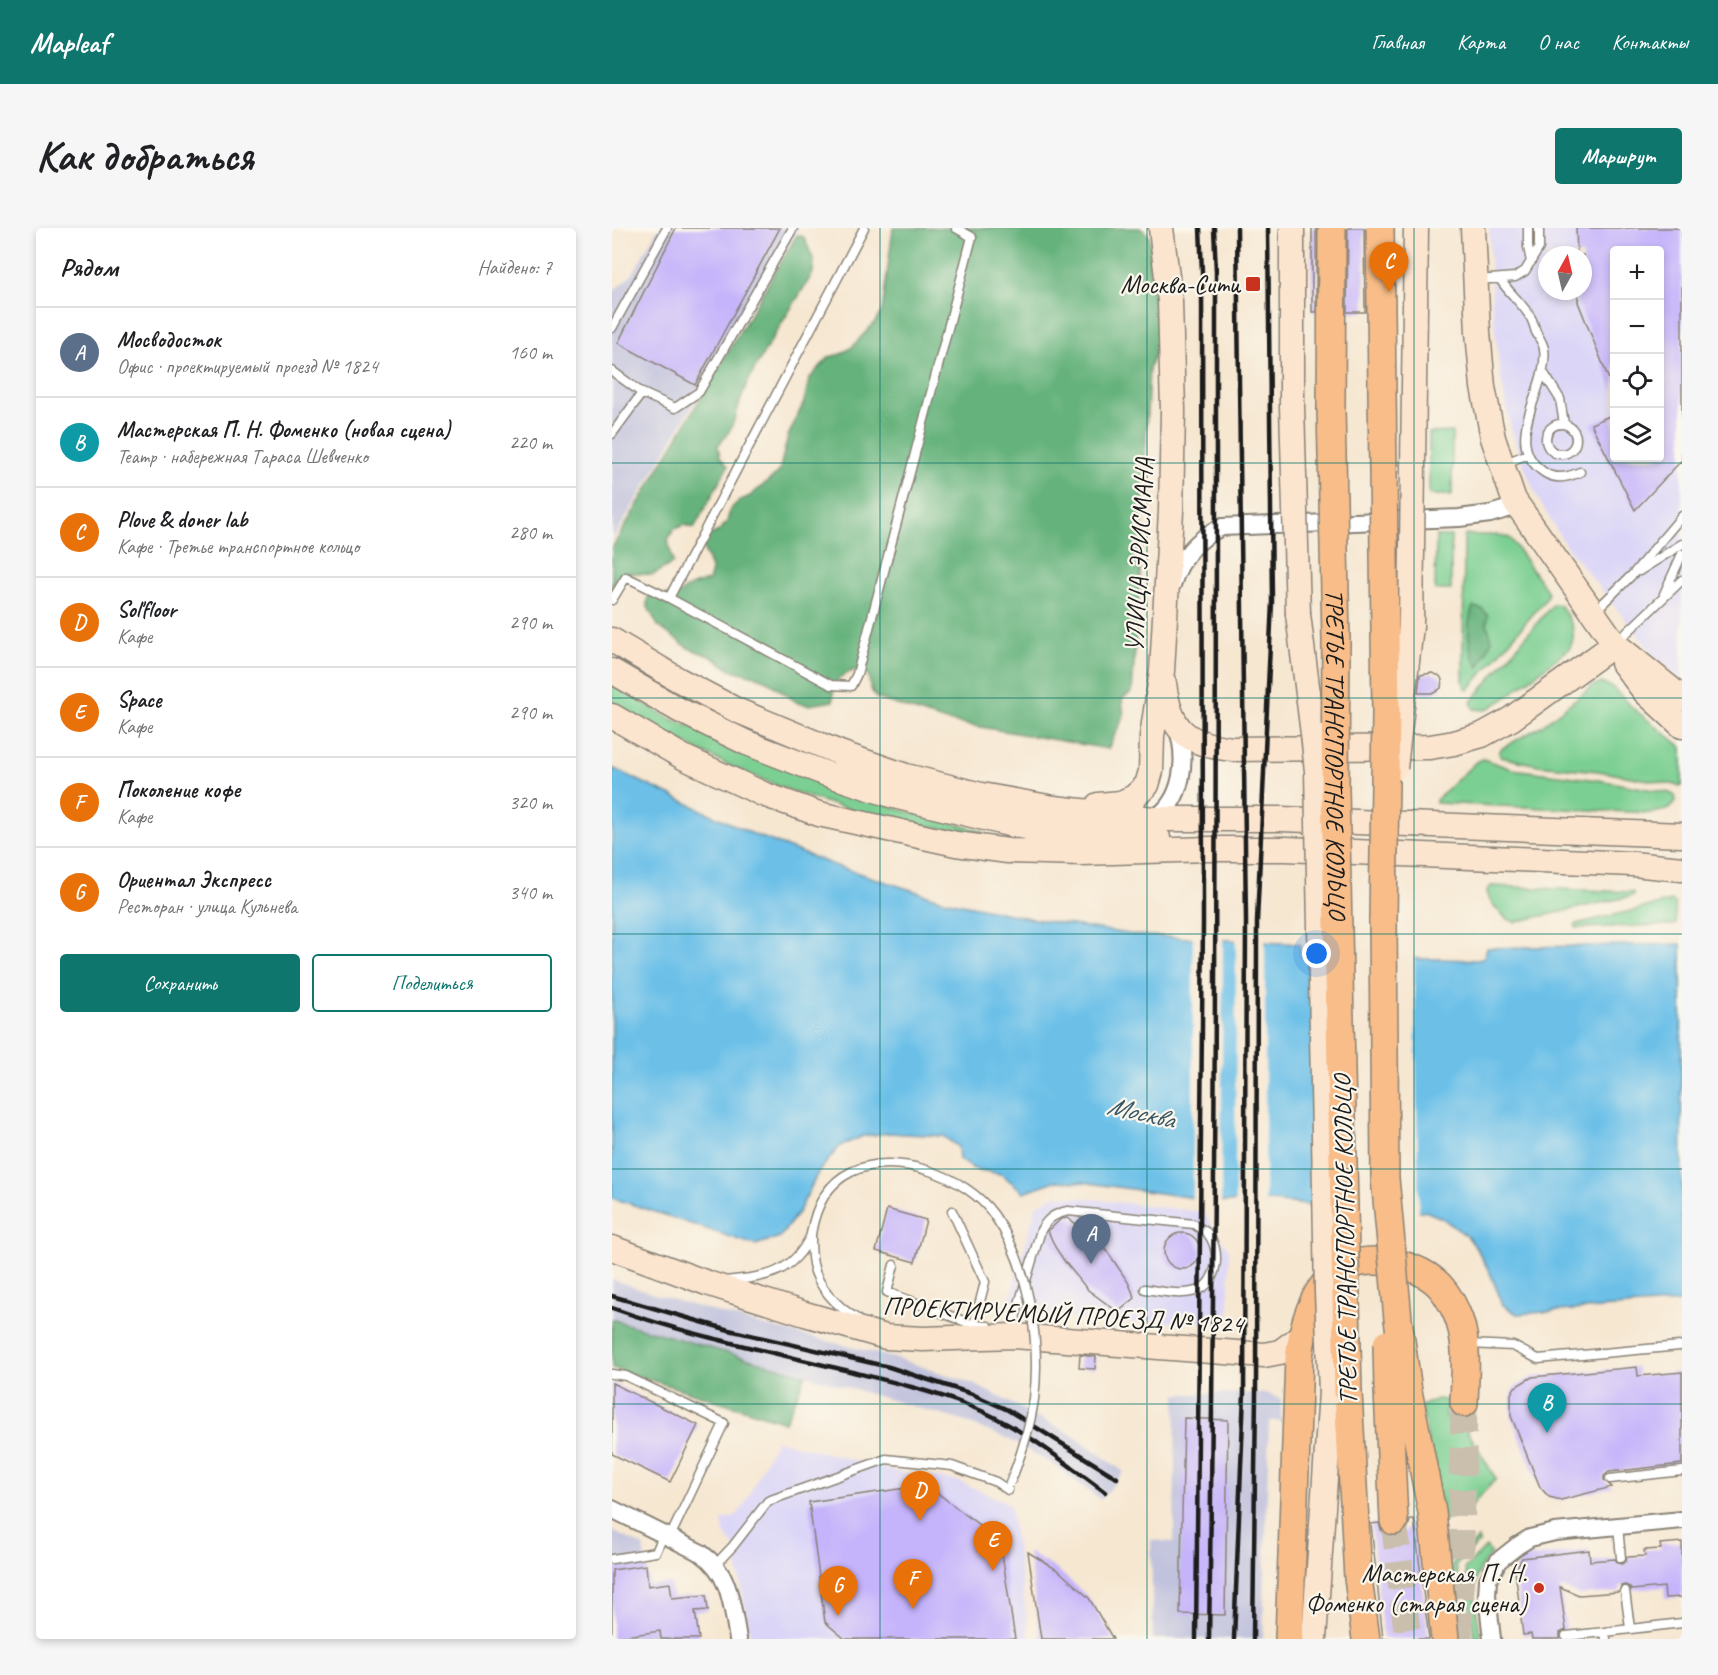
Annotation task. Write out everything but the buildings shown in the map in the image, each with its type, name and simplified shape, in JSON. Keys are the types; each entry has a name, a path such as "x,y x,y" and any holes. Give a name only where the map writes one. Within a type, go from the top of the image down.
{"main road":[{"name":"УЛИЦА ЭРИСМАНА","path":"1054,808 1121,803 1134,798 1147,785 1151,771 1152,736 1162,671 1171,505 1173,411 1170,301 1161,228"},
{"path":"1170,301 1173,265 1172,228"},
{"name":"ТРЕТЬЕ ТРАНСПОРТНОЕ КОЛЬЦО","path":"1292,228 1292,406 1298,614 1317,771 1327,1293 1366,1639"},
{"name":"ТРЕТЬЕ ТРАНСПОРТНОЕ КОЛЬЦО","path":"1314,1639 1339,1392 1336,640 1331,408 1332,228"},
{"name":"ТРЕТЬЕ ТРАНСПОРТНОЕ КОЛЬЦО","path":"1380,228 1386,713 1383,920 1385,1178 1398,1319 1394,1521"},
{"path":"1383,920 1394,781 1411,626 1416,228"},
{"path":"1473,228 1474,280 1483,387 1493,438 1517,506 1615,644 1625,667 1645,692 1682,726"},
{"path":"612,640 679,680 736,710 840,753 906,776 981,795 1054,808 1154,819 1282,819 1674,832"},
{"path":"1615,644 1682,698"},
{"path":"1162,671 1166,697 1175,722 1183,734 1196,742 1233,749 1404,748 1454,743 1482,735 1511,719 1615,644"},
{"path":"612,671 679,710 747,742 824,773 894,796 1013,825 1063,832 1113,834 1286,849"},
{"path":"612,716 683,757 763,794 819,814 956,844 1008,851 1081,853 1286,849 1633,864 1682,869"},
{"path":"1633,864 1682,856"},
{"name":"ПРОЕКТИРУЕМЫЙ ПРОЕЗД № 1824","path":"612,1248 707,1282 885,1337 923,1340 1007,1329 1264,1355 1280,1352 1302,1336"},
{"path":"1289,1639 1299,1358 1307,1317 1329,1278 1343,1268 1362,1262 1385,1262 1414,1268 1434,1280 1447,1295 1457,1314 1464,1344 1464,1402"},
{"path":"1398,1391 1432,1512 1445,1639"}],"street":[{"path":"1164,612 1174,576 1184,557 1195,543 1222,527 1459,518 1491,514 1517,506"},
{"path":"1113,834 1133,830 1154,819 1173,798 1181,774 1183,753 1181,738 1175,722"},
{"path":"612,1509 701,1553 715,1565 726,1580 738,1639"},
{"path":"1492,1639 1487,1595 1488,1580 1492,1570 1504,1555 1530,1538 1555,1532 1682,1520"}],"lane":[{"path":"612,328 667,228"},
{"path":"612,371 642,393 675,408 699,392 793,228"},
{"path":"669,598 864,228"},
{"path":"612,600 626,577 831,686 850,686 860,663 972,237 956,228"},
{"path":"1528,228 1531,263"},
{"path":"1474,280 1515,277 1525,271 1539,248 1539,228"},
{"path":"1500,279 1530,316 1544,346 1543,372 1528,416 1526,432 1528,454 1536,465 1549,475 1564,477 1580,472"},
{"path":"1543,372 1560,399 1564,424"},
{"path":"612,434 642,393"},
{"path":"1501,465 1528,454"},
{"path":"1593,612 1633,574 1682,516"},
{"path":"1633,574 1682,544"},
{"path":"1661,600 1682,554"},
{"path":"1615,644 1682,580"},
{"path":"715,1565 734,1546 768,1501 886,1459 952,1466 996,1482 1008,1490 1028,1430 1034,1399 1034,1333 1029,1300 1019,1266 994,1214 974,1195 937,1173 905,1166 868,1166 838,1180 819,1204 813,1219 811,1234 813,1266 829,1295 846,1312 885,1337"},
{"path":"952,1211 985,1282 974,1325"},
{"path":"894,1265 887,1292 974,1325 1007,1329 1016,1314 1041,1230 1047,1219 1058,1213 1068,1211 1194,1224 1206,1232 1214,1247 1216,1265 1212,1277 1206,1284 1197,1291 1183,1293 1145,1289"},
{"path":"707,1282 762,1277 782,1270 800,1253 811,1234"},
{"path":"1464,1344 1513,1346 1538,1359 1680,1346"},
{"path":"612,1374 626,1376 724,1423 667,1536 656,1552 612,1558"},
{"path":"1610,1479 1682,1471"},
{"path":"1618,1526 1621,1558"},
{"path":"1625,1591 1630,1628"},
{"path":"1566,1636 1605,1635 1630,1628 1682,1623"}],"shaded area":[{"path":"658,228 798,228 612,541 612,292 632,275"},
{"path":"1489,228 1682,228 1682,681 1658,660 1566,546 1538,499 1511,429 1500,374 1492,303"},
{"path":"1055,1195 1203,1212 1229,1250 1229,1321 1126,1323 1006,1312 1036,1206"},
{"path":"612,1279 650,1293 754,1323 899,1359 974,1384 1073,1435 1124,1472 1101,1500 1051,1463 1010,1440 963,1421 612,1319"},
{"path":"1265,1393 1281,1399 1281,1421 1269,1421 1263,1639 1153,1639 1151,1540 1174,1542 1176,1394"},
{"path":"776,1440 900,1472 958,1481 1010,1504 1030,1639 751,1639 737,1565 740,1554 724,1533 722,1520 734,1517 742,1509"},
{"path":"612,1531 643,1546 649,1586 670,1583 672,1598 693,1595 708,1610 695,1612 699,1639 612,1639"}],"green space":[{"path":"893,228 1140,228 1150,236 1150,274 1155,299 1159,345 1149,368 1140,577 1132,692 1122,699 1124,716 1108,749 946,721 876,698 870,688 869,676 860,669 839,679 834,689 833,701 809,705 798,703 767,681 732,670 712,657 688,648 658,626 647,605 648,596 651,594 676,596 691,586 709,581 712,571 703,547 707,536 719,531 727,522 730,510 739,501 750,496 779,472 788,436 804,402 809,379 829,357 851,348 882,311"},
{"path":"797,235 804,237 814,261 813,273 754,370 743,392 733,423 725,438 718,445 720,457 728,466 694,528 685,525 674,529 668,540 673,563 653,575 629,573 618,576 612,593 612,548"},
{"path":"1452,432 1452,495 1429,495 1429,433"},
{"path":"1466,535 1497,535 1510,538 1548,592 1546,599 1468,690 1463,681 1464,537"},
{"path":"1436,536 1451,536 1451,590 1435,590"},
{"path":"1553,604 1560,605 1572,626 1573,637 1569,649 1504,699 1486,710 1474,709 1471,702"},
{"path":"1473,607 1482,609 1488,615 1487,624 1492,640 1479,667 1472,654 1469,638 1469,622"},
{"path":"1601,683 1612,687 1634,709 1682,747 1682,786 1598,771 1538,765 1501,757 1499,753 1501,749 1541,726 1594,685"},
{"path":"612,685 669,718 898,809 983,831 983,835 852,810 758,778 683,743 612,702"},
{"path":"1483,759 1512,769 1598,780 1670,793 1675,796 1676,801 1668,809 1650,813 1436,803 1436,800 1476,762"},
{"path":"1491,886 1632,892 1634,894 1515,922 1493,905 1487,890"},
{"path":"1672,901 1675,903 1676,924 1674,925 1577,928 1575,926 1576,924"},
{"path":"612,1319 806,1375 785,1422 612,1368"},
{"path":"1437,1399 1447,1400 1445,1416 1467,1420 1466,1429 1496,1479 1470,1507 1444,1521 1421,1406"},
{"path":"1478,1539 1480,1542 1456,1565 1465,1639 1456,1639 1451,1565"},
{"path":"1486,1547 1492,1554 1478,1573 1475,1594 1481,1639 1474,1639 1465,1568"}],"water":[{"name":"Москва","path":"612,768 753,834 839,867 943,900 1028,918 1135,935 1300,944 1300,956 1479,960 1484,957 1487,948 1681,944 1682,1302 1517,1314 1503,1305 1491,1275 1468,1237 1442,1218 1425,1211 1352,1209 1270,1201 1223,1202 1082,1182 1055,1181 1024,1192 1001,1174 974,1169 959,1159 958,1147 943,1136 889,1133 863,1136 840,1146 819,1171 799,1211 780,1237 755,1245 612,1198"}],"pier":[{"path":"1193,935 1223,937 1221,1205 1193,1199"},
{"path":"1236,937 1265,939 1265,1205 1235,1206"},
{"path":"1310,954 1414,956 1419,1214 1351,1212"}],"tunnel":[{"path":"1459,1639 1464,1403"},
{"path":"1394,1521 1408,1639"}],"railway":[{"path":"1196,1639 1203,922 1202,272 1200,228"},
{"path":"1209,1639 1215,956 1216,272 1214,228"},
{"path":"1234,1639 1244,1393 1246,921 1237,228"},
{"path":"1253,1639 1257,921 1272,602 1268,228"},
{"path":"612,1296 729,1330 889,1367 972,1394 1008,1410 1117,1478"},
{"path":"612,1308 699,1334 891,1382 967,1405 1021,1432 1105,1492"}],"place":[{"name":"Москва-Сити","path":"1253,284"},
{"name":"Plove & doner lab","path":"1389,292"},
{"name":"Мосводосток","path":"1091,1264"},
{"name":"Мастерская П. Н. Фоменко (новая сцена)","path":"1547,1433"},
{"name":"Sol'floor","path":"920,1521"},
{"name":"Space","path":"993,1571"},
{"name":"Мастерская П. Н. Фоменко (старая сцена)","path":"1539,1588"},
{"name":"Поколение кофе","path":"913,1609"},
{"name":"Ориентал Экспресс","path":"838,1616"}]}
